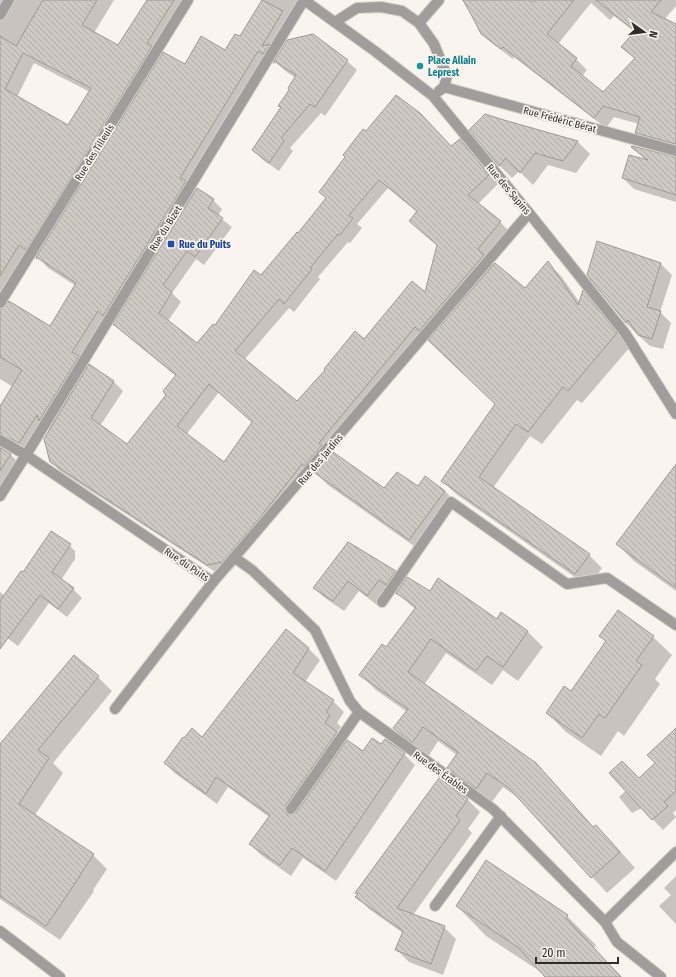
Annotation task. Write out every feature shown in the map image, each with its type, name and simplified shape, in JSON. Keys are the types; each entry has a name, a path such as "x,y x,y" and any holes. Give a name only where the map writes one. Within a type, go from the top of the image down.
{"street":[{"path":"0,15 9,0"},
{"name":"Rue des Tilleuls","path":"0,303 188,0"},
{"name":"Rue des Sapins","path":"304,0 433,96 625,333 676,414"},
{"name":"Rue du Bizet","path":"0,496 26,456 304,0"},
{"path":"419,23 439,0"},
{"path":"335,22 358,8 381,7 402,11 419,23 434,44 447,76 444,87 433,96"},
{"name":"Rue Frédéric Bérat","path":"444,87 676,151"},
{"name":"Rue des Jardins","path":"115,709 213,582 529,213"},
{"name":"Rue du Puits","path":"0,440 213,582"},
{"path":"382,602 451,502 567,584 607,578 676,625"},
{"name":"Rue des Érables","path":"235,558 252,570 315,630 350,701 359,712 493,809 605,922 617,942 662,977"},
{"path":"291,809 359,712"},
{"path":"435,906 501,816"},
{"path":"605,922 676,852"},
{"path":"0,930 60,977"}],"building":[{"path":"43,0 97,0 82,25 118,45 147,0 174,0 147,43 152,46 26,250 19,245 0,276 0,36 16,46","holes":["23,53 91,88 68,125 5,89"]},
{"path":"262,0 283,11 262,46 270,44 263,54 258,51 180,178 186,181 103,316 98,311 72,352 79,356 39,421 37,415 19,443 0,434 0,406 22,370 0,357 0,309 3,308 9,301 50,326 76,283 36,257 163,52 185,64 201,36 225,50 235,34 240,36"},
{"path":"463,0 530,0 533,2 535,0 574,0 547,34 577,58 571,66 603,92 635,58 621,47 635,31 596,0 661,0 651,12 676,24 676,144 635,133 640,117 603,106 594,118 503,47 501,49 481,34"},
{"path":"313,34 348,60 315,107 310,104 281,138 284,141 269,163 252,150 281,107 278,106 289,90 288,88 296,75 274,61 287,40"},
{"path":"396,95 420,113 451,146 460,139 489,175 468,195 501,221 478,249 484,255 419,331 415,327 319,443 322,445 304,466 302,464 262,515 222,562 207,565 50,462 44,439 89,364 114,381 91,418 127,444 166,395 163,391 176,375 113,324 197,188 214,199 208,208 223,218 195,257 187,251 163,285 172,292 159,313 197,343 213,324 215,325 254,270 261,275 326,198 319,192 345,157 343,155 363,129 366,131","holes":["379,180 417,211 409,221 437,245 425,292 412,281 364,339 355,331 324,369 325,370 297,401 235,351 279,299 284,304 312,269 310,268 338,234 340,235 353,218 349,215","209,384 252,422 224,462 177,426"]},
{"path":"485,114 578,141 563,161 535,153 520,173 506,158 499,166 469,130"},
{"path":"631,147 676,157 676,195 622,178 629,155 648,160"},
{"path":"597,241 661,263 647,307 661,311 652,339 638,335 628,320 626,323 587,275"},
{"path":"548,261 578,305 583,290 617,333 568,391 563,387 528,432 516,424 479,477 590,554 575,574 441,481 495,404 428,340 495,263 525,288"},
{"path":"0,448 11,454 0,471"},
{"path":"333,452 384,488 397,472 418,486 425,476 445,491 409,540 315,473"},
{"path":"676,464 676,588 616,544"},
{"path":"51,531 71,544 52,572 74,588 58,609 40,595 0,649 0,601 21,571 23,572"},
{"path":"348,542 396,571 386,585 379,580 367,596 348,581 333,601 313,588"},
{"path":"407,577 430,591 438,578 497,619 501,612 528,631 503,667 487,656 476,671 431,639 408,672 536,763 593,827 596,825 620,852 591,878 509,788 487,773 476,789 447,768 458,752 423,727 412,743 393,728 408,709 359,675 382,644 386,647 416,607 396,593"},
{"path":"618,610 654,636 636,661 642,665 605,718 599,714 582,738 546,713 564,686 571,691 606,641 599,636"},
{"path":"286,629 309,648 293,673 334,700 326,712 330,715 325,723 337,732 286,805 285,809 287,814 291,815 296,813 347,740 363,751 372,738 381,744 385,739 405,753 325,871 292,848 280,865 249,844 270,815 216,777 206,794 164,763 183,737 184,738 192,728 202,737"},
{"path":"74,655 99,676 38,750 49,758 19,804 94,854 46,926 0,896 0,744"},
{"path":"676,728 676,791 664,802 668,806 652,820 609,773 622,761 639,778 655,763 647,755"},
{"path":"439,778 468,799 456,816 460,820 397,908 445,926 431,964 395,950 403,931 355,897 358,894 355,893"},
{"path":"486,860 568,915 566,918 621,977 545,977 519,948 456,906"}],"place":[{"name":"Place Allain Leprest","path":"420,66"},
{"name":"Rue du Puits","path":"171,244"}]}
